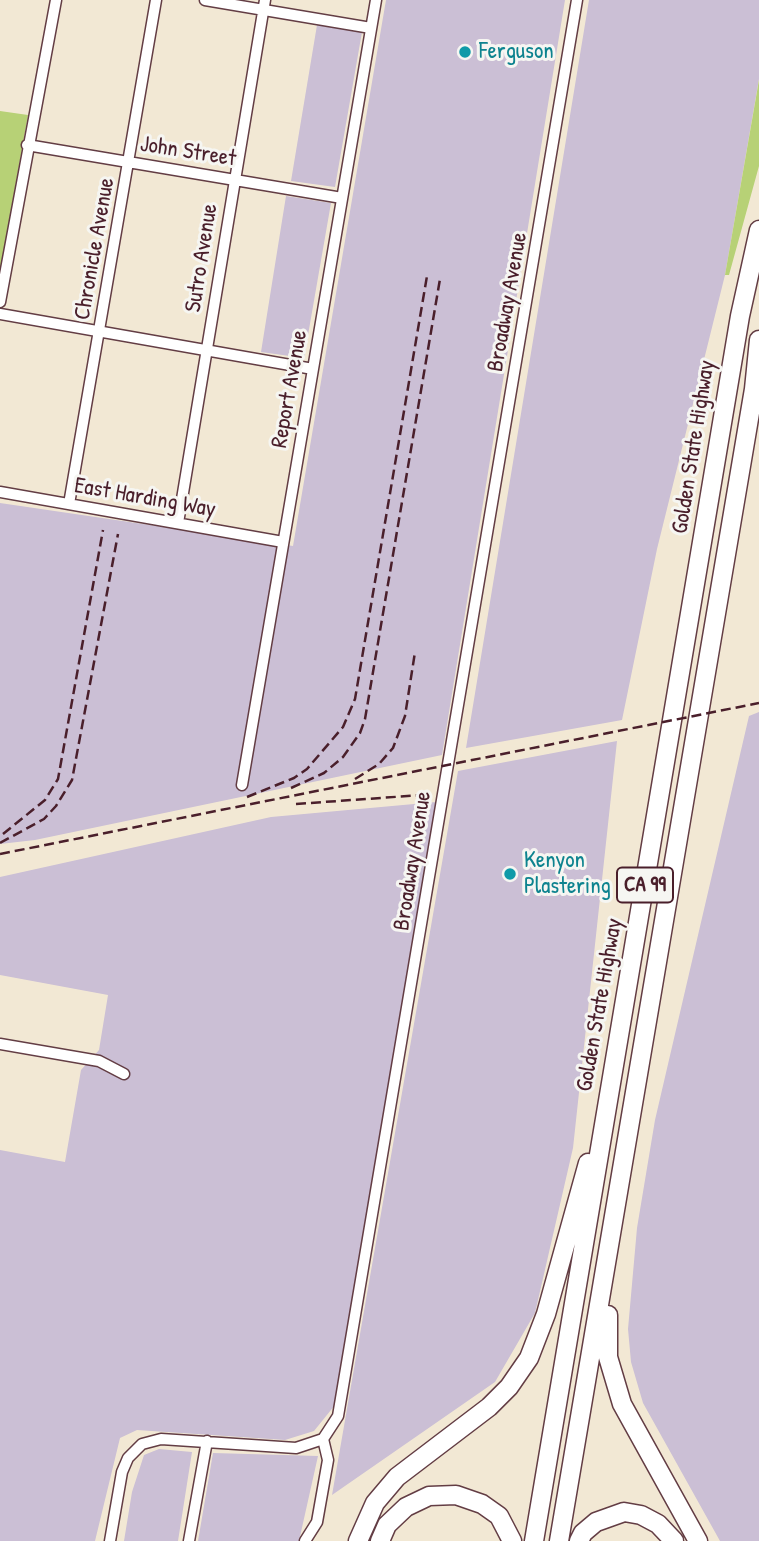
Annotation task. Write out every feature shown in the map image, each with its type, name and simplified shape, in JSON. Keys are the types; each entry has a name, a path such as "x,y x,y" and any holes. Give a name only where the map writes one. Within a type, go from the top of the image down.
{"highway":[{"name":"Golden State Highway","path":"534,1541 740,316 759,230"},
{"name":"CA 99","path":"559,1541 754,389 759,340"},
{"path":"358,1541 375,1503 397,1477 489,1407 509,1388 529,1358 546,1314 611,1090"},
{"path":"618,1186 607,1322 610,1370 622,1404 698,1541"},
{"path":"380,1541 387,1525 405,1507 429,1496 456,1494 482,1503 499,1516 512,1541"},
{"path":"579,1541 583,1533 596,1522 624,1512 658,1524 674,1541"}],"street":[{"path":"0,302 56,0"},
{"name":"Chronicle Avenue","path":"69,504 156,0"},
{"path":"205,0 265,5 371,28"},
{"name":"Report Avenue","path":"242,785 376,0"},
{"name":"Broadway Avenue","path":"323,1439 338,1416 360,1297 577,0"},
{"name":"Sutro Avenue","path":"178,523 265,5"},
{"name":"John Street","path":"27,145 342,198"},
{"path":"0,314 313,369"},
{"name":"East Harding Way","path":"0,492 284,542"},
{"path":"0,1044 99,1061 124,1074"},
{"path":"110,1541 122,1472 134,1451 154,1439 296,1448 323,1439 328,1460 317,1522 305,1541"},
{"path":"189,1541 207,1441"}],"shaded area":[{"path":"386,0 565,0 442,755 35,840 0,844 0,503 293,546"},
{"path":"589,0 759,0 759,79 725,275 657,549 622,720 466,748"},
{"path":"317,25 362,32 335,187 291,181"},
{"path":"286,196 331,203 304,358 261,352"},
{"path":"759,712 759,1541 720,1541 643,1403 631,1362 628,1329 637,1228 655,1120 749,716"},
{"path":"617,741 573,1148 535,1313 495,1382 332,1495 458,771"},
{"path":"436,802 335,1405 314,1431 285,1440 137,1430 120,1438 95,1541 0,1541 0,1150 65,1162 81,1070 99,1050 108,995 0,975 0,877 271,817"},
{"path":"159,1449 192,1452 178,1541 124,1541 132,1492 144,1455"},
{"path":"213,1453 318,1456 299,1541 198,1541"}],"green space":[{"path":"759,80 759,166 729,275 725,275"},
{"path":"0,111 28,115 0,271"}],"railway":[{"path":"247,797 294,778 307,769 343,727 355,699 427,276"},
{"path":"291,788 324,773 343,757 360,733 365,719 440,279"},
{"path":"3,834 45,800 58,779 103,530"},
{"path":"0,843 44,819 56,806 72,780 118,534"},
{"path":"355,779 379,764 393,748 405,716 415,652"},
{"path":"0,854 759,703"},
{"path":"296,804 422,795"}],"place":[{"name":"Ferguson","path":"465,52"},
{"name":"Kenyon Plastering","path":"510,874"}]}
